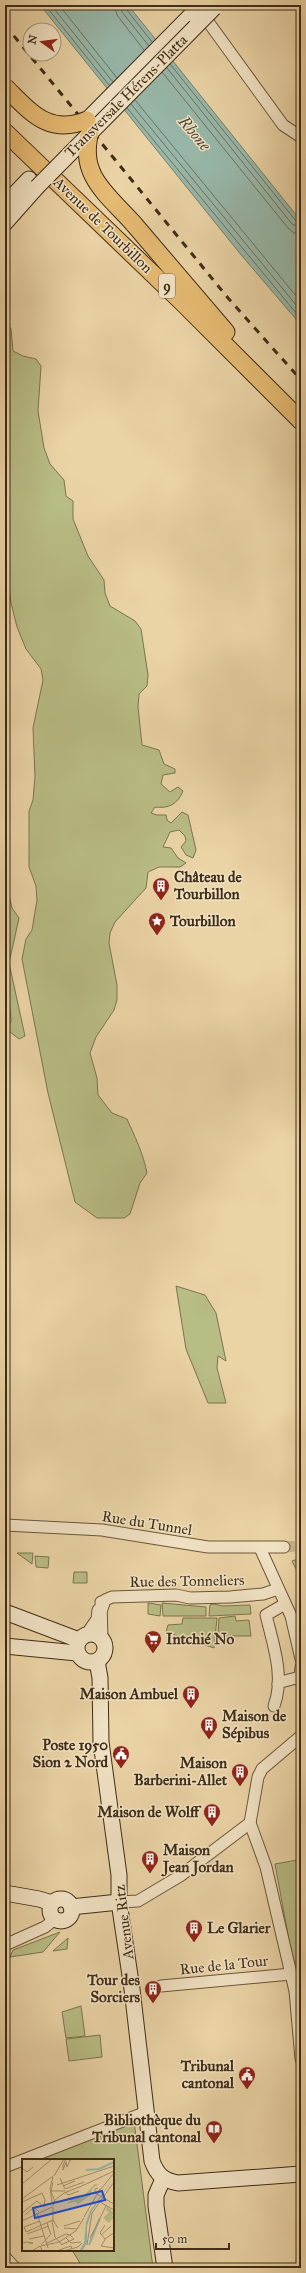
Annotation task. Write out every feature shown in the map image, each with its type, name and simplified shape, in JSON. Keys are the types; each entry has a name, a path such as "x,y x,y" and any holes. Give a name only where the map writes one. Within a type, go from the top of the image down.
{"main road":[{"path":"5,87 34,114 48,123 68,126 88,126 86,154 90,173 200,300 297,418"},
{"name":"Avenue de Tourbillon","path":"8,137 172,292 297,418"}],"street":[{"path":"195,5 283,125 301,138"},
{"name":"Transversale Hérens-Platta","path":"5,223 33,183 88,126 211,6"},
{"name":"Transversale Hérens-Platta","path":"5,204 33,183"},
{"name":"Rue du Tunnel","path":"5,1525 83,1528 208,1547 284,1547"},
{"path":"260,1548 291,1616 301,1659"},
{"name":"Rue des Tonneliers","path":"102,1609 105,1600 112,1597 176,1595 190,1598 230,1597 263,1594 278,1589"},
{"path":"100,1598 102,1609 102,1639 105,1649 97,1661 88,1662 80,1657 80,1643 97,1619 100,1598"},
{"path":"274,1706 278,1684 277,1660 266,1615 285,1604"},
{"path":"5,1612 80,1643"},
{"path":"5,1646 80,1643 93,1634 102,1639"},
{"name":"Avenue Ritz","path":"97,1661 100,1678 100,1735 119,1875 119,1902 132,1989 152,2161 156,2172 163,2179"},
{"path":"278,1684 300,1677 301,1667"},
{"path":"301,1736 262,1769 258,1777 250,1823 266,1867 295,1991 301,2059"},
{"path":"71,1907 134,1901 180,1876 250,1823"},
{"path":"5,1893 39,1898 52,1903"},
{"path":"58,1899 64,1899 71,1907 71,1913 67,1918 61,1920 55,1919 50,1912 52,1903 58,1899"},
{"path":"5,1945 45,1927 55,1919"},
{"name":"Rue de la Tour","path":"161,1986 291,1974"},
{"path":"26,2159 146,2112"},
{"path":"5,2167 22,2160"},
{"path":"165,2268 156,2206 156,2196 163,2179 178,2183 301,2174"},
{"path":"5,2257 14,2268"}],"green space":[{"path":"5,320 11,329 13,351 23,356 36,359 41,366 38,411 44,448 50,464 64,480 66,496 73,501 73,519 88,556 104,580 105,593 110,606 135,621 141,629 148,675 147,686 139,694 138,707 142,745 159,750 164,764 175,769 175,773 163,775 161,784 170,792 178,787 183,791 181,796 172,805 155,807 151,813 166,815 167,820 171,823 182,812 188,815 196,850 193,858 186,855 181,847 186,841 185,836 179,830 170,832 163,847 171,848 178,858 186,863 180,867 159,867 148,872 146,888 115,922 110,933 109,943 117,985 117,1000 114,1010 96,1037 90,1053 97,1078 98,1095 112,1113 127,1119 141,1152 147,1173 140,1183 130,1214 124,1218 97,1218 75,1202 48,1093 22,959 26,939 32,930 37,900 36,886 29,867 29,811 33,800 35,776 33,728 43,680 41,669 26,649 17,627 11,603 5,555"},
{"path":"5,878 12,908 19,918 9,963 25,1036 19,1039 10,1032 7,1026 11,1022 11,1013 5,990"},
{"path":"176,1286 205,1295 216,1313 226,1361 218,1356 217,1368 226,1403 208,1403 186,1349"},
{"path":"17,1553 33,1553 32,1564"},
{"path":"35,1556 49,1557 48,1568 36,1567"},
{"path":"301,1558 301,1579 292,1561"},
{"path":"74,1572 87,1572 87,1583 73,1583"},
{"path":"148,1603 161,1605 160,1616 148,1614"},
{"path":"162,1603 206,1607 206,1616 163,1616"},
{"path":"213,1604 223,1606 250,1605 251,1614 209,1616 210,1605"},
{"path":"235,1616 236,1621 249,1620 251,1636 218,1636 219,1618"},
{"path":"183,1618 217,1618 214,1648 166,1632 168,1625 182,1624"},
{"path":"297,1860 301,1880 301,1919 299,1924 301,1964 293,1962 275,1864"},
{"path":"60,1932 43,1952 10,1957 13,1950"},
{"path":"68,1938 67,1949 53,1951"},
{"path":"81,2006 85,2036 66,2038 62,2012"},
{"path":"100,2035 102,2057 69,2061 66,2039"},
{"path":"134,2121 153,2268 83,2268 73,2251 114,2251 114,2159 39,2159"}],"water":[{"name":"Rhone","path":"40,5 128,5 301,221 301,325 242,256 62,32 62,22 54,22"}],"tunnel":[{"path":"284,1547 301,1546"}],"railway":[{"path":"5,25 228,298 301,380"}],"place":[{"name":"Château de Tourbillon","path":"161,901"},
{"name":"Tourbillon","path":"157,936"},
{"name":"Intchié No","path":"153,1654"},
{"name":"Maison Ambuel","path":"191,1709"},
{"name":"Maison de Sépibus","path":"209,1740"},
{"name":"Poste 1950 Sion 2 Nord","path":"121,1769"},
{"name":"Maison Barberini-Allet","path":"240,1787"},
{"name":"Maison de Wolff","path":"212,1827"},
{"name":"Maison Jean Jordan","path":"150,1874"},
{"name":"Le Glarier","path":"194,1943"},
{"name":"Tour des Sorciers","path":"153,2004"},
{"name":"Tribunal cantonal","path":"247,2090"},
{"name":"Bibliothèque du Tribunal cantonal","path":"214,2144"}]}
